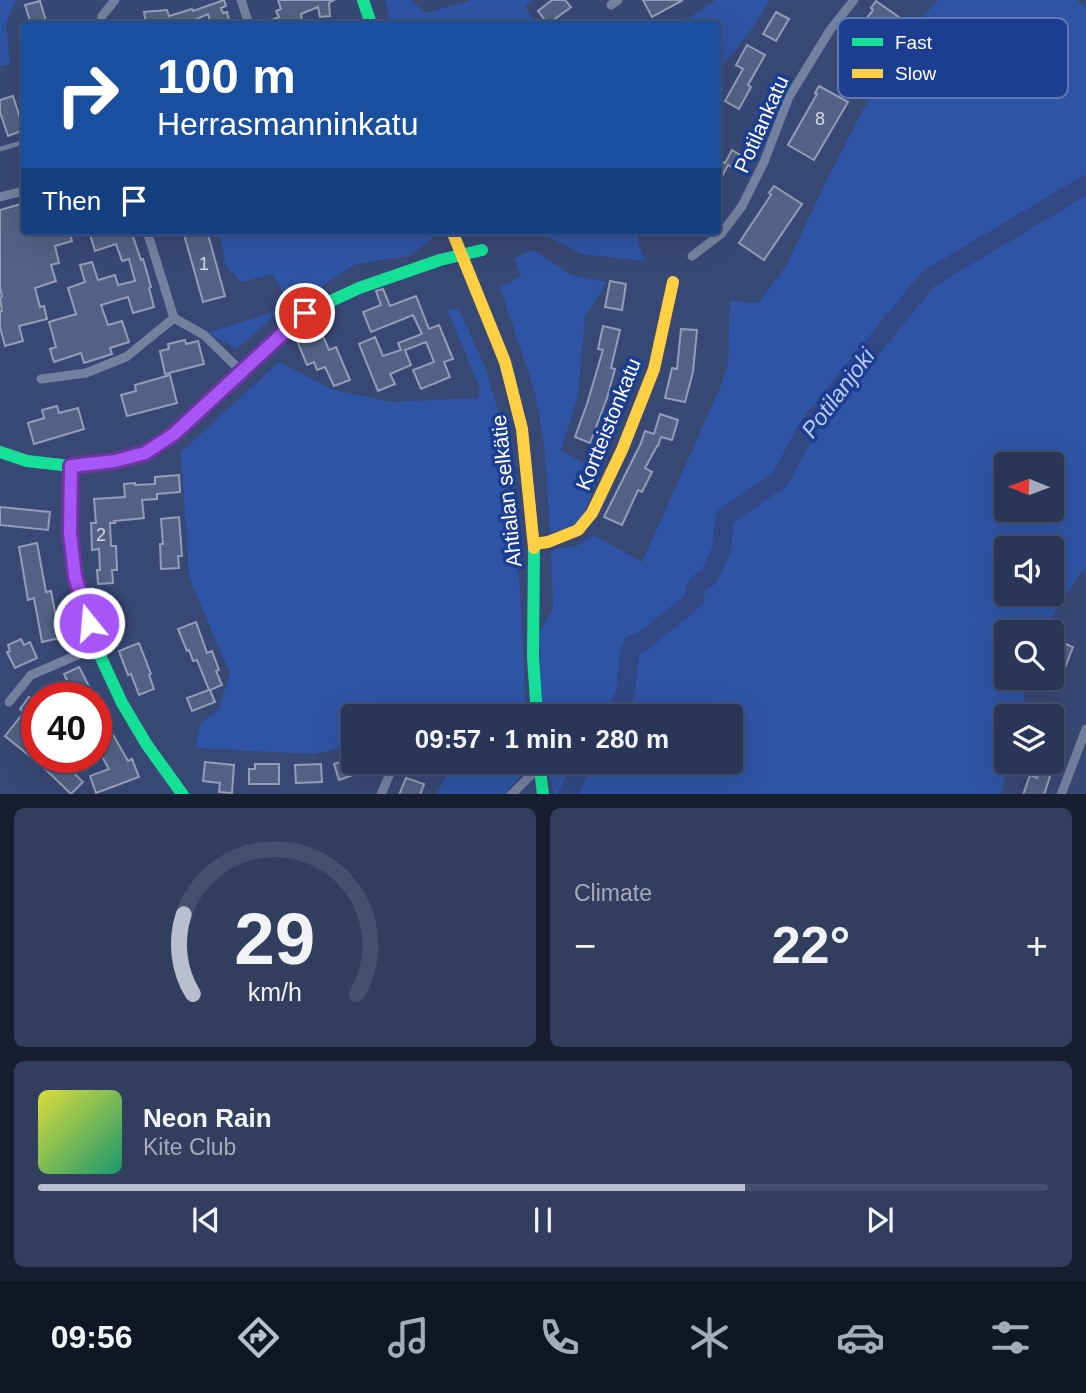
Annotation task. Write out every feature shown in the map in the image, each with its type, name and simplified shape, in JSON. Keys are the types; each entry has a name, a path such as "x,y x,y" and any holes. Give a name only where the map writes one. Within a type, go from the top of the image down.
{"street":[{"path":"101,21 115,0"},
{"path":"240,0 248,21"},
{"path":"363,0 370,21"},
{"name":"Potilankatu","path":"840,18 854,0"},
{"name":"Potilankatu","path":"721,234 742,206 764,162 789,97 838,20"},
{"path":"0,197 21,192"},
{"path":"148,235 174,318 204,335 242,371"},
{"name":"Ahtialan selkätie","path":"454,235 505,362 522,429 534,544 533,657 536,704"},
{"name":"Potilankatu","path":"692,256 720,235"},
{"path":"0,452 27,461 71,466 115,461 145,453 174,434 305,313 359,288 440,260 482,250"},
{"name":"Kortteistonkatu","path":"534,544 548,542 578,530 592,513 622,450 654,369 673,282"},
{"path":"41,379 86,373 126,358 174,318"},
{"path":"71,466 70,533 75,576 96,647 122,703 147,745 183,794"},
{"path":"9,702 31,675 96,647"},
{"path":"1061,794 1086,729"},
{"path":"381,794 390,774"},
{"path":"511,794 530,774"},
{"path":"541,774 543,794"}],"lane":[{"path":"0,149 21,143"}],"shaded area":[{"path":"0,0 16,0 6,23 10,64 0,66"},
{"path":"385,0 410,0 426,13 472,0 532,0 525,6 534,21 389,21"},
{"path":"716,0 770,0 751,30 722,66 721,75 721,21 684,21"},
{"path":"938,0 1077,0 1086,8 1086,568 1064,599 1064,536 994,536 994,606 1059,606 1051,620 994,620 994,690 1026,690 1023,704 994,704 994,774 1006,774 1001,794 554,794 549,774 743,774 743,704 542,704 539,634 553,608 551,550 576,546 593,535 642,562 720,388 728,364 730,301 758,303 786,266 826,181 870,98 1068,98 1068,18 922,18"},
{"path":"219,235 432,235 433,238 410,256 356,264 290,306 273,274 241,282 226,266"},
{"path":"535,235 637,235 644,261 582,254 546,236"},
{"path":"533,250 571,275 607,282 585,316 578,395 561,450 600,473 581,520 565,530 550,532 545,453 535,391 500,287 521,276 514,258"},
{"path":"281,309 237,349 208,333"},
{"path":"447,309 459,309 485,367 505,432 520,589 525,704 341,704 341,748 313,754 195,748 200,724 219,709 230,673 189,577 181,452 279,362 331,389 391,402 478,398 480,388"},
{"path":"447,774 522,774 505,794 437,794"}],"building":[{"path":"224,0 226,6 221,8 223,13 227,12 229,21 210,21 208,14 192,21 146,21 144,12 167,10 169,16 192,9 193,11"},
{"path":"278,0 334,0 329,3 330,16 320,17 318,7 301,14 302,21 269,21 279,17 276,11 281,9"},
{"path":"552,0 565,0 571,7 552,21 546,21 538,11"},
{"path":"643,0 683,0 652,17"},
{"path":"40,1 46,21 30,21 25,5"},
{"path":"876,1 900,18 867,18 873,10 871,8"},
{"path":"776,12 789,19 776,41 763,34"},
{"path":"747,45 765,55 748,85 751,87 739,109 725,101 743,69 736,65"},
{"path":"819,86 848,102 814,160 788,145 817,94 815,93"},
{"path":"13,96 21,121 21,131 8,136 0,112 0,100"},
{"path":"732,150 740,155 733,168 728,165 721,178 721,161 725,163"},
{"path":"774,186 802,204 764,260 739,243 771,195 769,193"},
{"path":"21,204 21,235 70,235 72,241 55,246 59,263 51,265 56,281 35,288 40,307 44,306 47,319 19,326 23,341 5,346 0,327 0,210"},
{"path":"90,235 132,235 141,260 143,259 154,307 133,313 128,297 101,305 108,325 122,321 129,342 110,348 112,354 84,363 81,353 54,362 50,349 56,347 49,322 76,314 68,288 85,282 80,265 92,262 98,280 115,275 118,285 135,281 129,259 122,261 116,244 95,251"},
{"path":"184,235 208,235 225,296 203,302"},
{"path":"610,281 626,284 622,310 605,307"},
{"path":"383,289 390,306 416,296 429,329 439,325 453,359 444,362 450,377 421,389 413,370 434,362 426,342 405,350 411,365 390,374 395,384 378,391 359,344 375,337 383,356 401,350 398,343 422,334 413,315 371,332 363,312 381,305 376,291"},
{"path":"603,326 620,330 611,368 615,369 590,443 575,437 603,350 598,349"},
{"path":"319,327 329,350 336,347 350,380 334,386 325,367 317,370 314,362 307,365 295,336"},
{"path":"681,329 697,330 693,372 685,402 665,398 672,368 677,369"},
{"path":"185,340 186,344 198,341 204,364 165,374 160,351 169,349 168,344"},
{"path":"170,375 177,403 127,416 121,395 136,391 135,385"},
{"path":"57,406 59,413 78,408 84,429 34,444 28,423 44,418 42,410"},
{"path":"660,414 678,420 672,440 661,437 645,468 652,472 642,492 638,490 622,525 604,517 645,431 654,434"},
{"path":"179,475 180,492 157,494 157,499 142,500 144,518 110,523 111,546 116,546 117,570 112,570 113,583 98,584 99,549 92,550 91,523 96,523 94,499 125,497 124,484 155,484 155,477"},
{"path":"0,507 50,512 48,530 0,525"},
{"path":"179,517 182,556 178,556 179,568 161,569 161,519"},
{"path":"37,543 46,592 51,591 60,638 42,642 34,598 28,600 19,547"},
{"path":"196,622 207,653 212,651 222,685 210,690 215,702 192,711 187,698 209,690 197,660 193,661 178,629"},
{"path":"21,639 24,645 30,642 37,658 15,668 7,652 10,651 8,645"},
{"path":"139,643 154,689 139,695 119,651"},
{"path":"1064,643 1073,647 1064,670"},
{"path":"79,667 87,682 68,682 64,674"},
{"path":"21,716 21,749 5,736"},
{"path":"112,733 128,761 132,759 139,777 96,793 90,776 112,773"},
{"path":"341,761 341,774 356,774 339,780 334,764"},
{"path":"205,762 234,765 232,793 219,792 220,783 203,781"},
{"path":"255,764 279,764 279,784 249,784 249,769 255,769"},
{"path":"321,764 322,782 296,783 295,765"},
{"path":"49,773 74,773 83,782 71,794"},
{"path":"1038,774 1051,774 1044,794 1023,794 1030,775 1037,778"},
{"path":"406,778 424,784 420,794 399,794"}],"waterway":[{"name":"Potilanjoki","path":"620,704 625,694 630,652 634,644 641,643 695,599 698,585 709,577 721,551 725,517 780,479 810,424 928,279 1086,185"},
{"name":"Potilanjoki","path":"568,794 578,774"}],"traffic: fast":[{"path":"363,0 370,21"},
{"path":"0,452 27,461 71,466 115,461 145,453 174,434 305,313 359,288 440,260 482,250"},
{"path":"71,466 70,533 75,576 96,647 122,703 147,745 182,794"},
{"path":"534,548 533,657 536,704"},
{"path":"541,774 543,794"}],"traffic: slow":[{"path":"454,235 505,362 522,429 534,548"},
{"path":"534,544 548,542 578,530 592,513 622,450 654,369 673,282"}],"route":[{"path":"89,623 75,576 70,533 71,466 115,461 145,453 174,434 305,313"}]}
